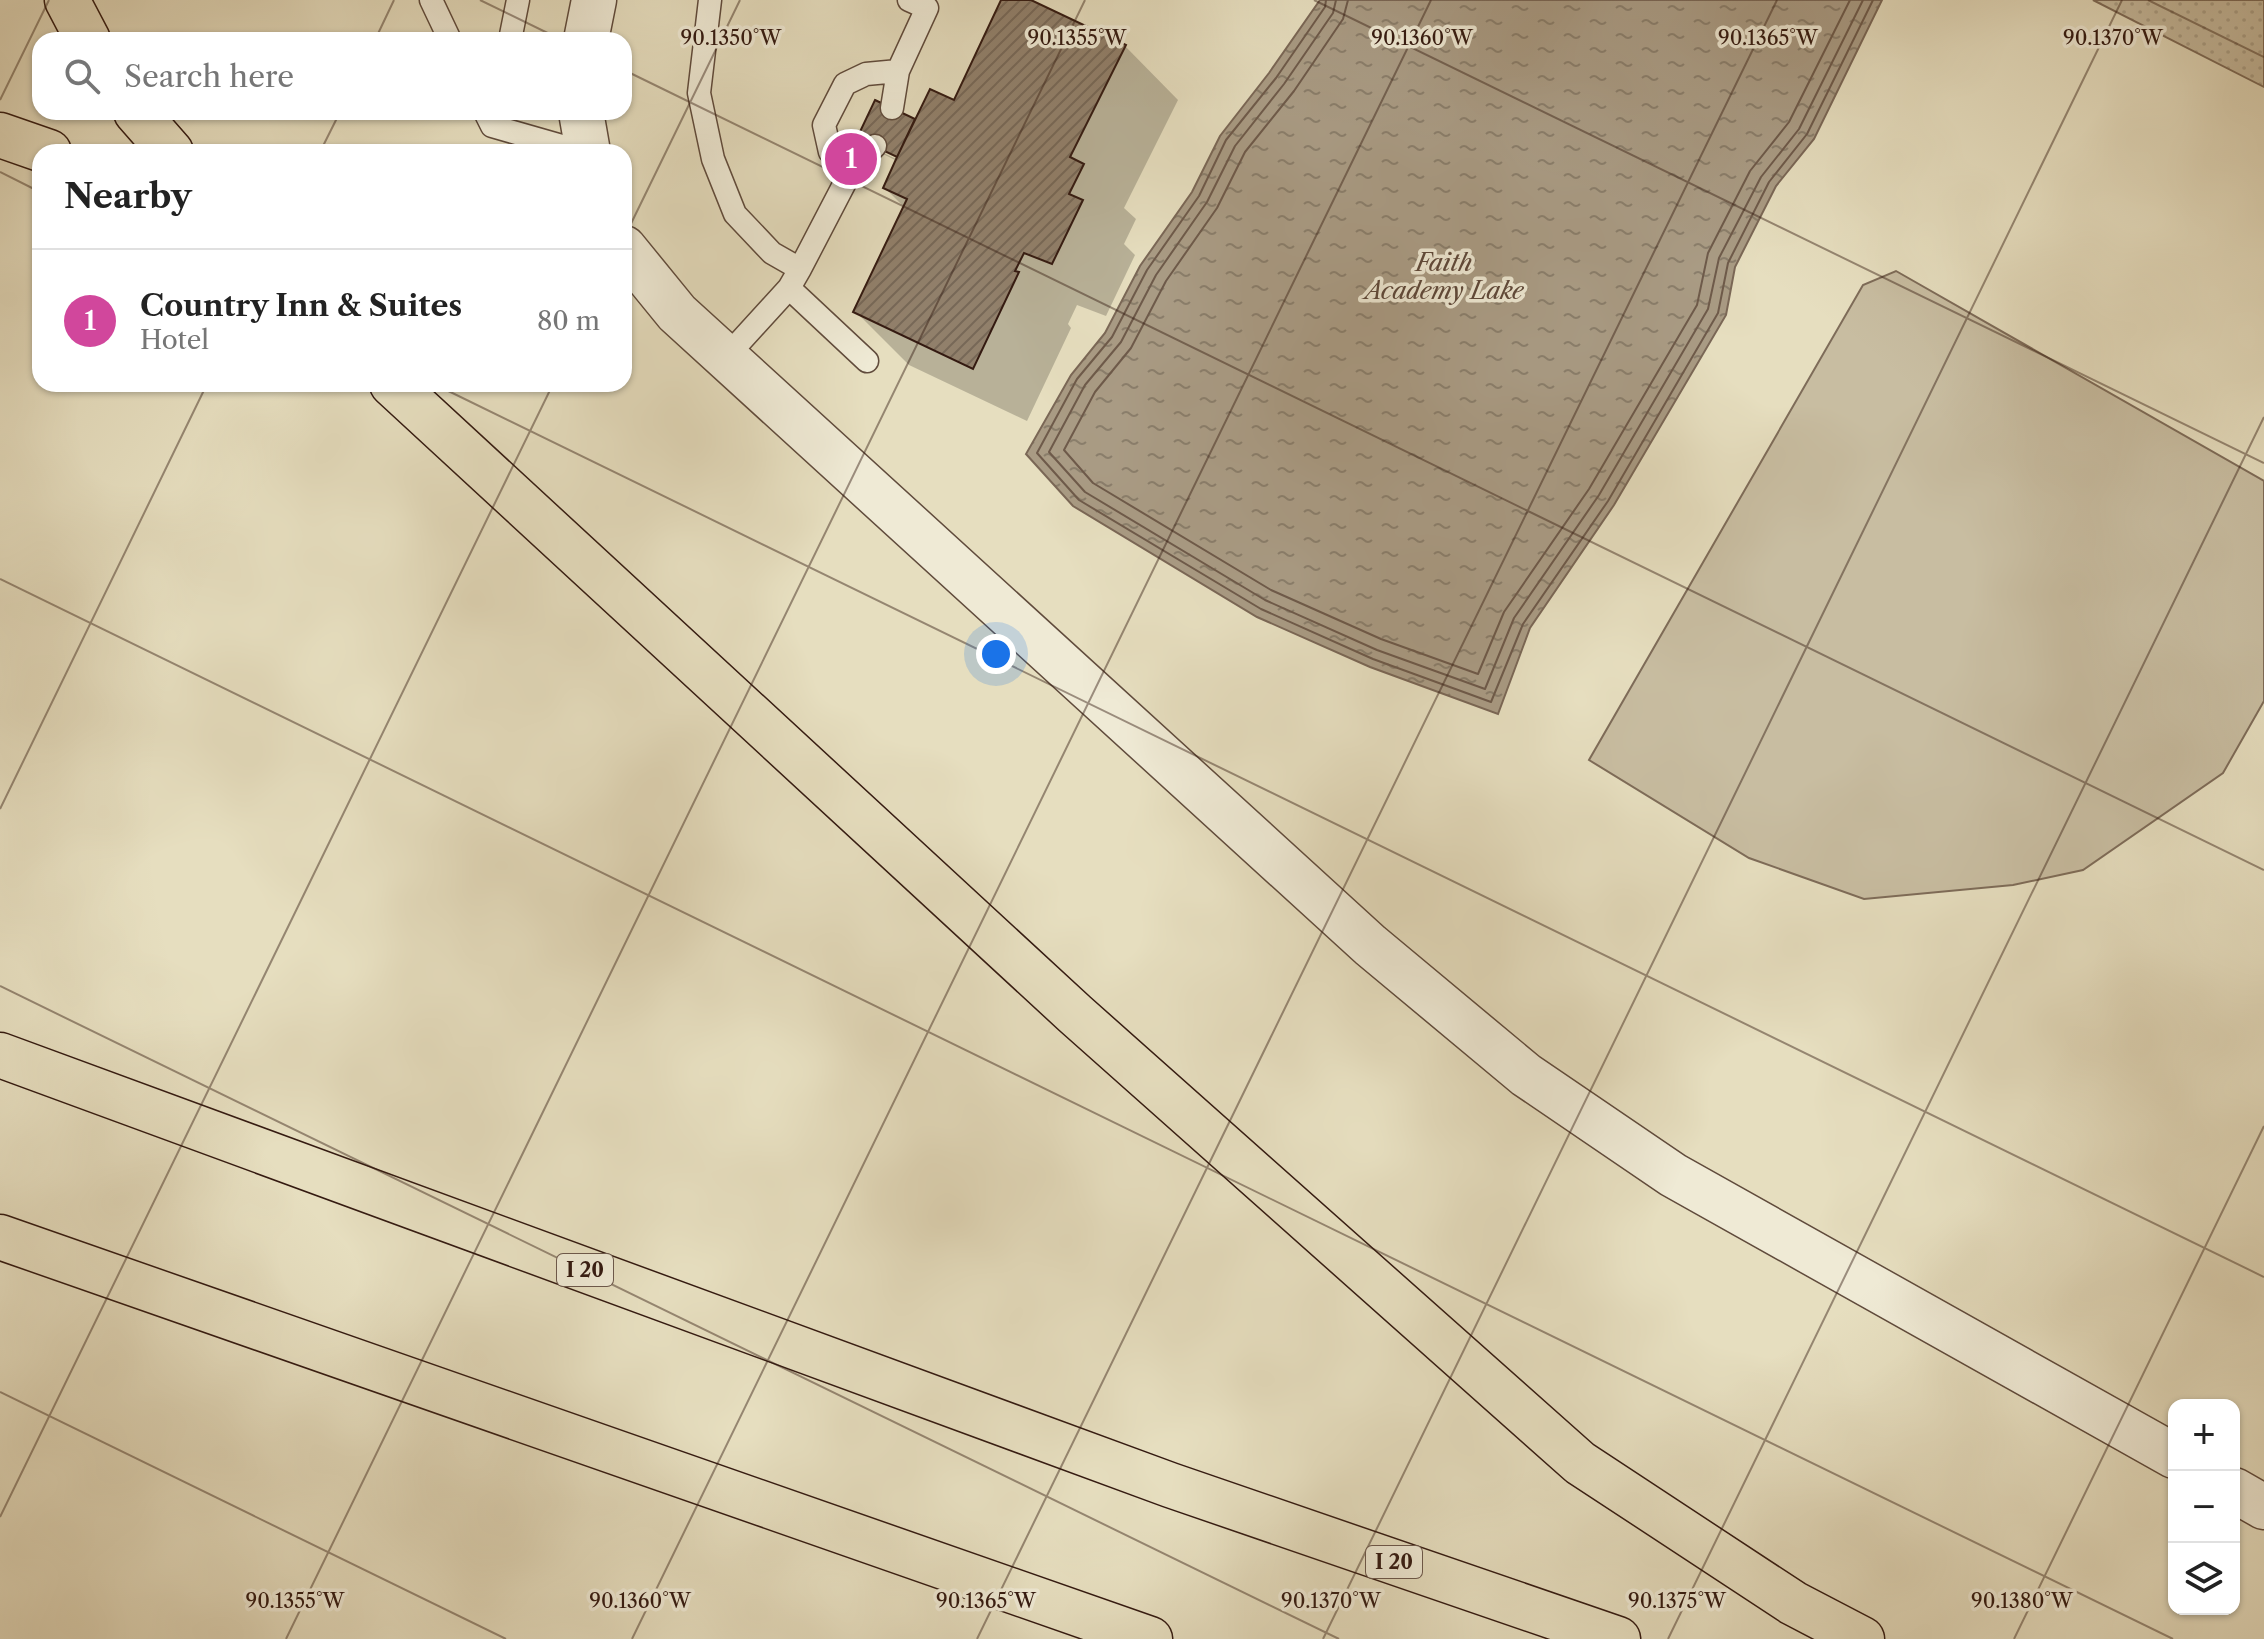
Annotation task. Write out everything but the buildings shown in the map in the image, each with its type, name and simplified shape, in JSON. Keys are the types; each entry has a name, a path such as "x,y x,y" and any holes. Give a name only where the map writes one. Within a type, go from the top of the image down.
{"highway":[{"path":"67,0 84,32"},
{"path":"143,120 164,144"},
{"path":"0,135 32,146"},
{"path":"401,392 1075,1014 1580,1463 1793,1603 1862,1639"},
{"name":"I 20","path":"0,1055 1170,1485 1618,1639"},
{"path":"0,1237 1150,1639"}],"street":[{"path":"588,32 594,0"},
{"path":"582,120 584,144"},
{"path":"632,258 677,313 1370,945 1526,1075 1673,1175 2168,1453"},
{"path":"2240,1493 2264,1507"}],"lane":[{"path":"431,0 446,32"},
{"path":"512,32 518,0"},
{"path":"710,0 699,93 713,159 735,214 867,361"},
{"path":"892,108 898,71 927,8 909,0"},
{"path":"851,171 830,152 824,125 845,84 866,74 898,71"},
{"path":"499,120 564,144"},
{"path":"727,356 794,278 851,171 875,146"}],"shaded area":[{"path":"2093,0 2264,0 2264,87"},
{"path":"1896,271 2264,481 2264,701 2223,773 2083,870 2013,885 1864,899 1749,858 1589,760 1863,285"}],"water":[{"name":"Faith Academy Lake","path":"1320,0 1882,0 1814,139 1776,186 1735,267 1726,315 1614,505 1530,628 1498,714 1370,667 1257,617 1073,506 1026,454 1071,375 1105,333 1140,266 1192,192 1220,136"}],"place":[{"name":"Country Inn & Suites","path":"851,159"}]}
